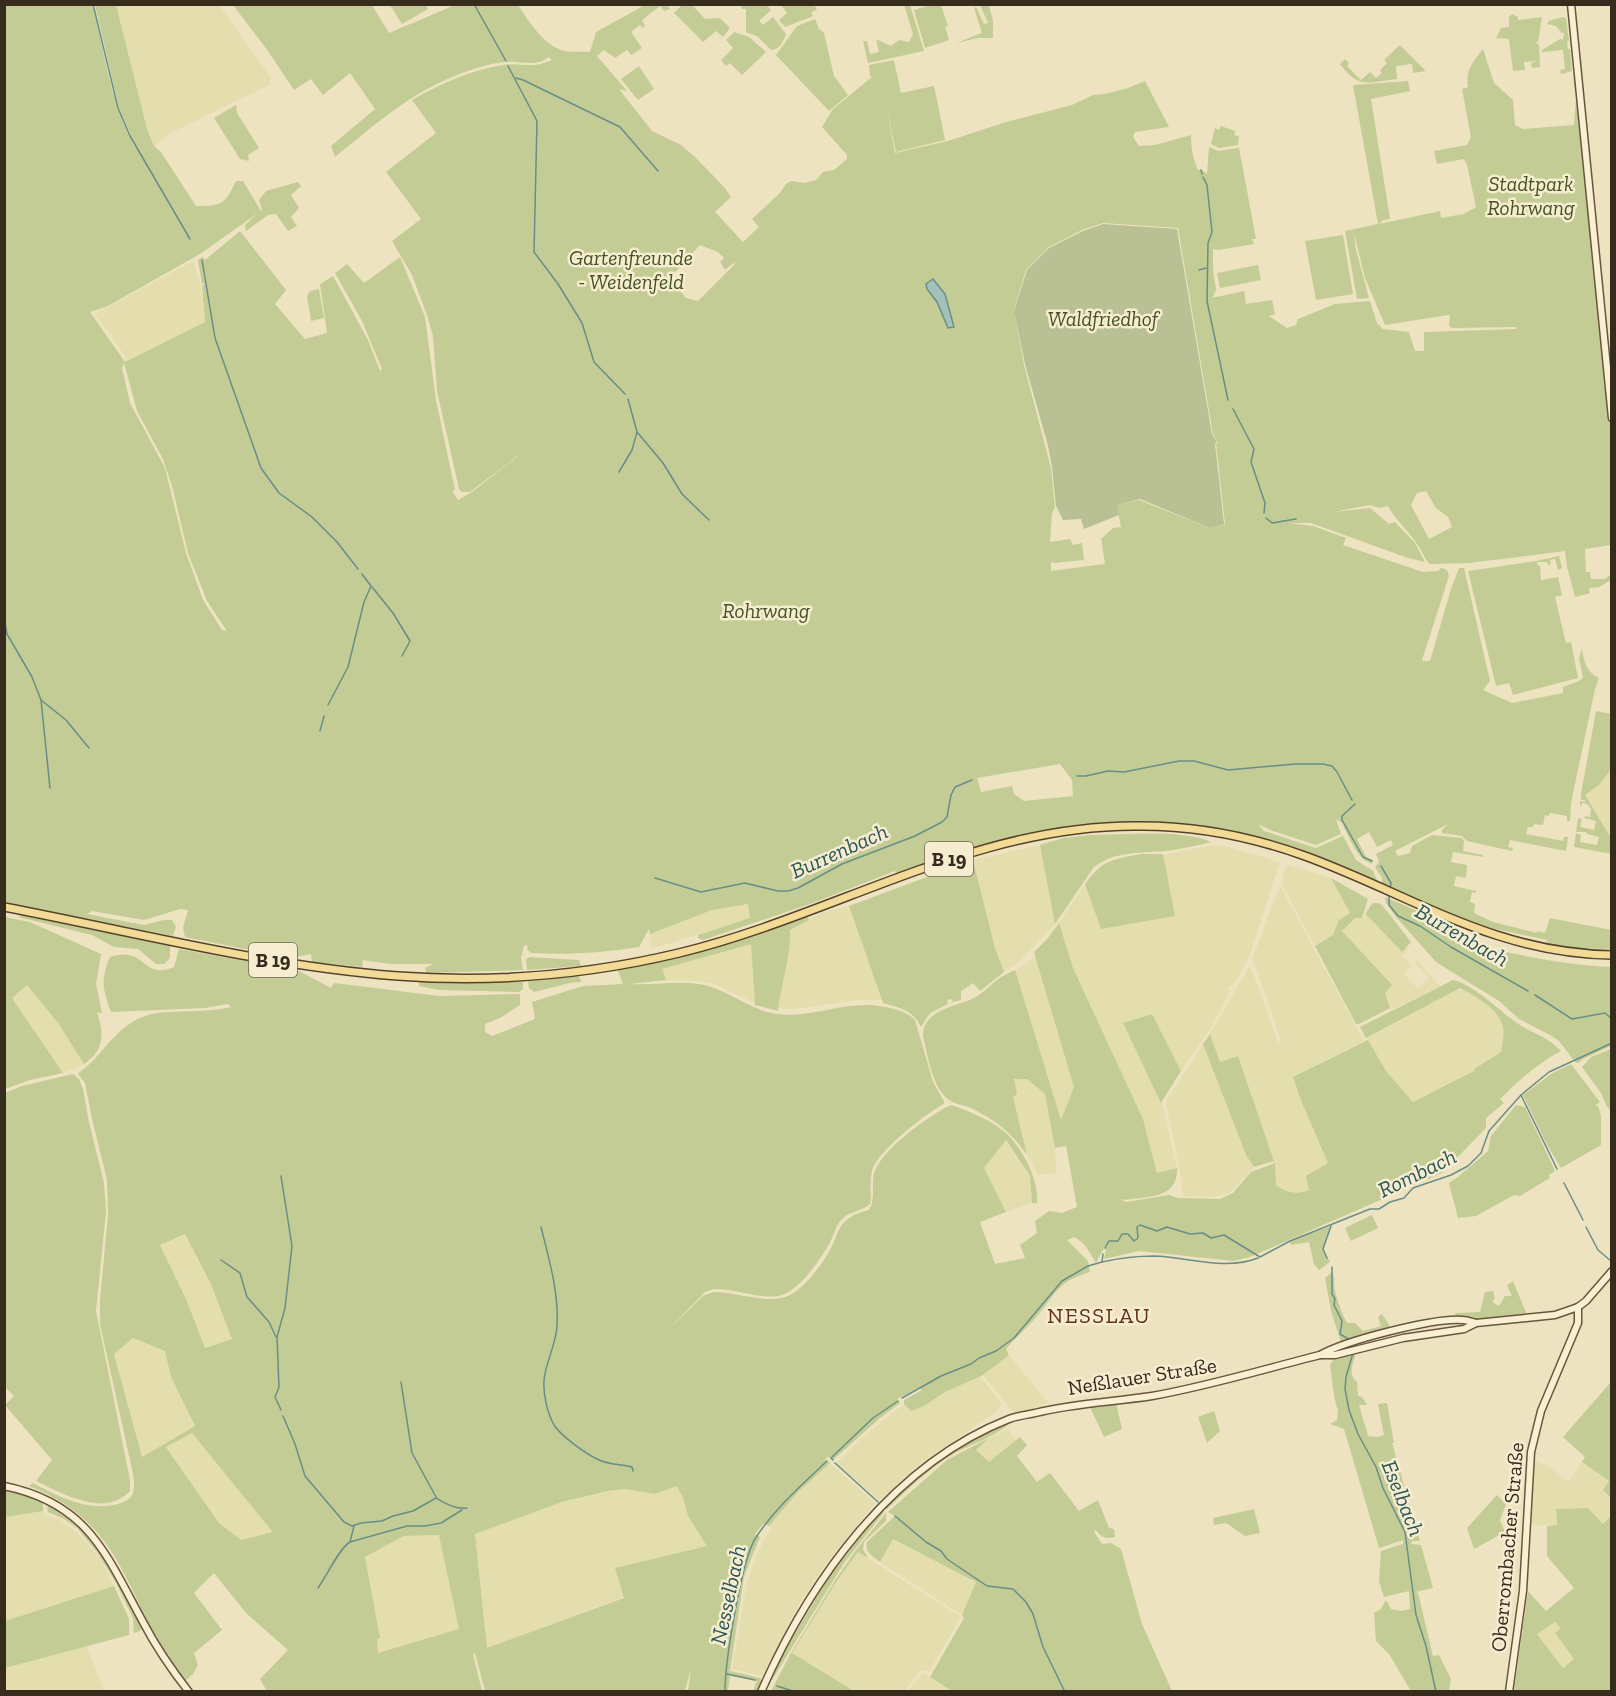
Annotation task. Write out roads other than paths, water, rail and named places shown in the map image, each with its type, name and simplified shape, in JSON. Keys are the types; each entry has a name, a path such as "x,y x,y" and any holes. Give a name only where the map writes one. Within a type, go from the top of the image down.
{"main road":[{"path":"1571,4 1611,418"},
{"name":"B 19","path":"4,907 230,953 322,968 422,978 533,976 622,964 692,950 742,935 901,875 970,852 1024,839 1096,828 1162,826 1229,835 1294,852 1450,919 1509,940 1569,952 1611,955"},
{"path":"1578,1307 1592,1295 1611,1271"},
{"name":"Neßlauer Straße","path":"761,1692 802,1611 868,1521 897,1491 943,1453 976,1434 1005,1421 1060,1407 1149,1396 1191,1388 1320,1354 1333,1347 1410,1327 1462,1320 1476,1323 1555,1315 1578,1307"},
{"name":"Oberrombacher Straße","path":"1509,1692 1523,1592 1531,1452 1541,1411 1576,1331 1578,1307"},
{"path":"4,1486 26,1490 44,1498 67,1510 87,1528 111,1561 166,1662 189,1692"}],"water":[{"path":"933,279 945,294 954,327 948,328 937,302 927,289 926,284"}],"waterway":[{"path":"93,4 118,108 130,136 190,239"},
{"path":"474,4 506,61"},
{"path":"508,66 537,121 534,252 558,284 582,323 594,362 625,394"},
{"path":"516,78 620,127 658,171"},
{"path":"1201,170 1202,174"},
{"path":"1203,177 1207,185 1212,232 1208,243 1207,301 1228,400"},
{"path":"202,260 215,338 261,468 279,493 312,517 337,542 358,569"},
{"path":"1199,270 1206,268"},
{"path":"628,399 637,432 663,463 682,494 709,520"},
{"path":"1233,409 1254,449 1251,462 1265,503 1264,513"},
{"path":"619,472 632,450 637,432"},
{"path":"1266,518 1272,523 1296,519"},
{"path":"328,705 348,667 364,602 371,586 362,574"},
{"path":"372,587 393,613 410,641 402,656"},
{"path":"4,616 7,634 32,677 41,700 50,788"},
{"path":"41,700 66,720 89,748"},
{"path":"320,731 324,716"},
{"name":"Burrenbach","path":"1077,776 1108,771 1124,772 1179,761 1194,761 1228,770 1323,764 1332,766 1337,772 1352,800"},
{"name":"Burrenbach","path":"655,878 701,892 745,883 778,891 798,888 842,864 915,836 942,822 947,817 951,795 955,787 972,780"},
{"name":"Burrenbach","path":"1355,804 1342,816 1342,820 1363,857 1372,861"},
{"name":"Burrenbach","path":"1381,866 1391,883 1390,889"},
{"name":"Burrenbach","path":"1389,894 1389,905 1398,916 1420,926 1451,947 1528,991"},
{"name":"Burrenbach","path":"1535,995 1572,1019 1605,1013 1612,1019"},
{"name":"Rombach","path":"1105,1248 1109,1241 1118,1241 1122,1234 1128,1234 1134,1241 1138,1238 1137,1227 1140,1225 1157,1231 1167,1227 1190,1234 1203,1233 1211,1238 1224,1235 1260,1257 1290,1241 1370,1209 1379,1209 1390,1202 1404,1198 1413,1188 1451,1175 1468,1166 1481,1153 1489,1131 1521,1095 1549,1072 1612,1043"},
{"path":"1521,1095 1557,1169"},
{"path":"281,1176 292,1246 285,1308 277,1337 279,1387 275,1397 281,1410"},
{"path":"1564,1183 1583,1220"},
{"name":"Eselbach","path":"1327,1258 1323,1249 1331,1226"},
{"path":"541,1227 553,1276 557,1314 556,1333 544,1380 549,1414 557,1429 586,1453 605,1462 632,1467 633,1471"},
{"path":"1586,1227 1598,1250 1611,1261"},
{"name":"Nesselbach","path":"902,1398 941,1376 996,1351 1014,1338 1062,1281 1088,1266 1102,1262 1103,1254"},
{"path":"1102,1262 1148,1256 1220,1263 1245,1262 1258,1258"},
{"path":"221,1260 240,1273 247,1297 269,1322 276,1337"},
{"name":"Eselbach","path":"1332,1267 1334,1305 1342,1321 1340,1334 1350,1340"},
{"name":"Eselbach","path":"1353,1353 1345,1389 1349,1410 1358,1434 1376,1467 1383,1488 1405,1532 1416,1615 1426,1646 1436,1692"},
{"path":"401,1382 412,1453 436,1497"},
{"name":"Nesselbach","path":"833,1460 831,1458 873,1418 898,1401"},
{"path":"283,1416 305,1476 344,1522 352,1526 382,1521 413,1511 436,1498 455,1507 467,1508"},
{"name":"Nesselbach","path":"725,1692 735,1613 744,1568 755,1539 789,1498 827,1461"},
{"path":"835,1463 878,1502"},
{"path":"350,1542 407,1526 441,1523 462,1510"},
{"path":"895,1516 926,1542 941,1551 947,1559 987,1586 1013,1589 1026,1602 1033,1614 1043,1647 1065,1692"},
{"path":"318,1588 338,1556 350,1542 354,1526"},
{"path":"727,1674 755,1680"},
{"path":"777,1686 796,1692"}],"district":[{"name":"NESSLAU","path":"1099,1315"}],"park label":[{"name":"Stadtpark Rohrwang","path":"1531,195"},
{"name":"Gartenfreunde - Weidenfeld","path":"631,269"},
{"name":"Waldfriedhof","path":"1103,318"},
{"name":"Rohrwang","path":"766,610"}]}
